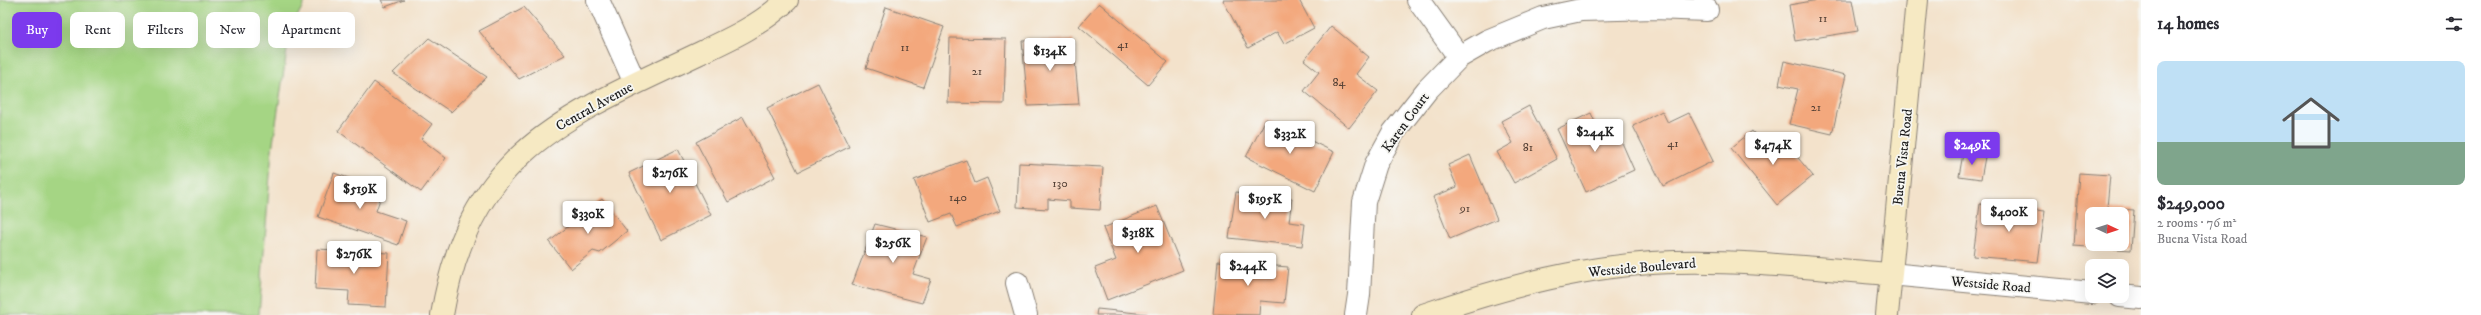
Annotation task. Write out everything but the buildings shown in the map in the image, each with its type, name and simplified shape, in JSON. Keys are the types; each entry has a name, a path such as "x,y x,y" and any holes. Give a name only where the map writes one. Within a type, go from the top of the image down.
{"street":[{"path":"598,0 635,83"},
{"name":"Central Avenue","path":"442,315 448,280 458,249 473,216 489,190 518,157 555,128 635,83 742,33 774,13 787,0"},
{"path":"1418,0 1459,57"},
{"name":"Buena Vista Road","path":"1887,315 1917,0"},
{"name":"Karen Court","path":"1356,315 1359,295 1364,202 1376,164 1393,134 1422,96 1459,57 1487,41 1543,18 1581,10 1654,8 1707,10"},
{"name":"Westside Boulevard","path":"1423,315 1494,291 1598,269 1674,262 1749,263 1890,274"},
{"name":"Westside Road","path":"1890,274 2085,292"},
{"path":"1017,283 1026,315"},
{"path":"2129,297 2141,298"}],"green space":[{"path":"0,0 306,0 300,12 268,12 268,48 287,48 272,150 259,315 0,315"}]}
